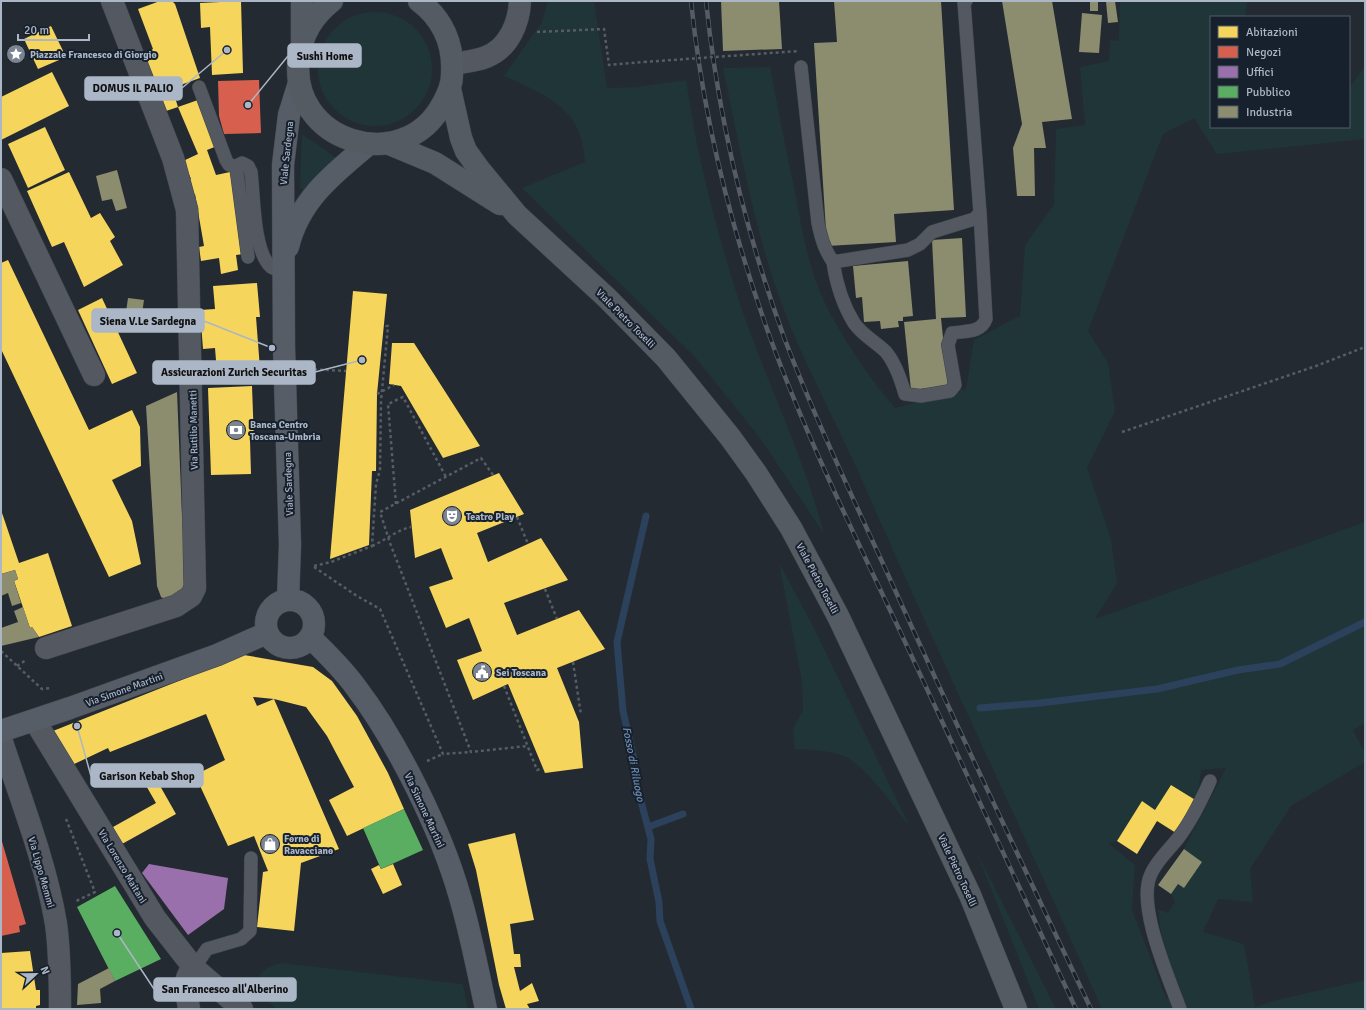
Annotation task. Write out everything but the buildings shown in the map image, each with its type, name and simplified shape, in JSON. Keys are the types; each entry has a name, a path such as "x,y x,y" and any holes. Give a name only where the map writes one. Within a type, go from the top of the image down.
{"main road":[{"name":"Viale Sardegna","path":"302,1 302,42 298,65 298,83 300,91 311,112 324,125 349,140 378,144 408,137 426,125 441,109 450,89 453,64 448,39 443,27 436,17 419,1"},
{"name":"Viale Sardegna","path":"302,42 312,22 332,1"},
{"name":"Viale Pietro Toselli","path":"450,89 461,138 466,151 517,215 607,298 666,358 730,437 776,504 823,585 885,715 970,895 1016,1009"},
{"name":"Viale Pietro Toselli","path":"378,144 435,164 517,215"}],"street":[{"name":"Via Rutilio Manetti","path":"46,648 176,606 191,596 195,588 186,210 173,158 112,1"},
{"path":"453,64 487,57 505,43 512,33 517,21 520,1"},
{"name":"Viale Sardegna","path":"288,600 290,545 282,272 282,165 289,115 298,83"},
{"name":"Viale Sardegna","path":"282,272 294,228 310,198 324,182 378,144"},
{"path":"1,179 94,375"},
{"path":"288,600 302,604 308,609 314,622 310,637 305,643 292,648 277,645 268,633 267,618 270,612 274,606 288,600"},
{"name":"Via Simone Martini","path":"1,731 35,721 217,655 268,633"},
{"name":"Via Simone Martini","path":"310,637 345,674 363,696 392,744 422,801 450,866 460,897 486,1009"},
{"name":"Via Lorenzo Maitani","path":"35,721 144,900 194,968 242,1009"},
{"name":"Via Lippo Memmi","path":"1,739 44,873 56,923 60,963 60,1009"},
{"path":"189,1009 185,983 188,972 194,968"},
{"path":"215,1009 232,1009"}],"lane":[{"path":"801,67 818,223 822,241 833,262 835,276 845,305 854,324 887,353 900,376 905,394 921,396 950,391 955,385 948,344 952,333 976,330 984,325 986,319 980,213 964,2 966,1"},
{"path":"199,87 229,165 236,166 245,164 251,172 260,247 270,266 282,272"},
{"path":"236,166 248,257"},
{"path":"833,262 908,250 920,244 932,232 974,219 980,213"},
{"path":"1180,1009 1163,963 1148,915 1148,890 1150,874 1191,821 1210,781"},
{"path":"194,968 207,950 241,939 250,931 251,858"}],"path":[{"path":"512,33 604,29 609,65 799,51"},
{"path":"372,546 376,484 380,470 381,401 388,326 384,326"},
{"path":"1122,432 1316,366 1365,347"},
{"path":"306,369 346,371"},
{"path":"377,394 394,385"},
{"path":"396,504 388,404 402,397 446,477"},
{"path":"471,752 390,543 380,512 481,458 493,475"},
{"path":"517,516 528,544"},
{"path":"411,527 400,530 387,540 331,562 314,566 380,610 443,754"},
{"path":"545,589 557,619"},
{"path":"1,651 42,689 57,688"},
{"path":"573,662 581,715"},
{"path":"504,686 537,770 543,768"},
{"path":"423,763 443,754 528,746"},
{"path":"70,904 94,892"}],"green space":[{"path":"548,1 594,1 607,88 637,87 686,80 695,134 714,218 739,301 760,359 806,474 824,534 760,438 695,357 522,188 585,162 581,138 569,115 560,106 539,92 504,76 542,22"},
{"path":"1120,1 1247,1 1245,16 1210,16 1210,128 1350,128 1350,87 1365,66 1365,139 1217,154 1194,118 1163,134 1088,331 1108,363 1115,411 1087,468 1111,539 1117,583 1095,619 1365,522 1365,723 1353,730 1365,753 1365,762 1291,806 1250,869 1253,902 1218,899 1203,932 1244,944 1255,1007 1277,1000 1365,980 1365,1009 1102,1009 920,611 850,453 793,332 774,282 758,229 723,68 770,67 803,234 814,276 832,317 848,344 875,383 895,408 966,389 974,340 1020,316 1025,245 1054,205 1056,129 1085,125 1080,67 1109,61 1110,40 1119,41","holes":["1226,768 1184,849 1202,862 1184,888 1178,884 1171,894 1175,902 1168,913 1158,909 1166,954 1183,995 1166,998 1132,910 1135,865 1109,844 1117,841 1142,802 1155,810 1171,785 1197,801 1201,770"]},
{"path":"375,12 397,16 415,29 428,47 432,69 428,91 415,109 397,122 375,126 353,122 335,109 322,91 318,69 322,47 335,29 353,16"},
{"path":"302,134 338,159 319,173 307,190 304,191 300,188"},
{"path":"779,563 814,628 910,827 870,777 852,761 844,756 832,753 795,749 793,728 803,711 802,681"},
{"path":"976,851 1051,999 1056,1009 1039,1009"},
{"path":"281,963 463,984 468,1009 276,1009 264,995 259,982 263,971"}],"waterway":[{"name":"Fosso di Riluogo","path":"646,516 617,642 623,711 637,773 638,790 651,839 650,859 659,902 660,921 691,1009"},
{"path":"980,708 1040,703 1157,689 1238,670 1280,664 1365,622"},
{"path":"648,827 683,814"}],"railway":[{"path":"691,1 703,87 720,173 743,257 785,377 832,486 1076,1009"},
{"path":"706,1 718,87 735,173 757,257 785,340 809,400 849,490 964,741 1091,1009"}],"place":[{"name":"DOMUS IL PALIO","path":"227,50"},
{"name":"Piazzale Francesco di Giorgio","path":"16,54"},
{"name":"Sushi Home","path":"248,105"},
{"name":"Siena V.Le Sardegna","path":"272,348"},
{"name":"Assicurazioni Zurich Securitas","path":"362,360"},
{"name":"Banca Centro Toscana-Umbria","path":"236,430"},
{"name":"Teatro Play","path":"452,516"},
{"name":"Sei Toscana","path":"482,672"},
{"name":"Garison Kebab Shop","path":"77,726"},
{"name":"Forno di Ravacciano","path":"270,844"},
{"name":"San Francesco all'Alberino","path":"117,933"}]}
